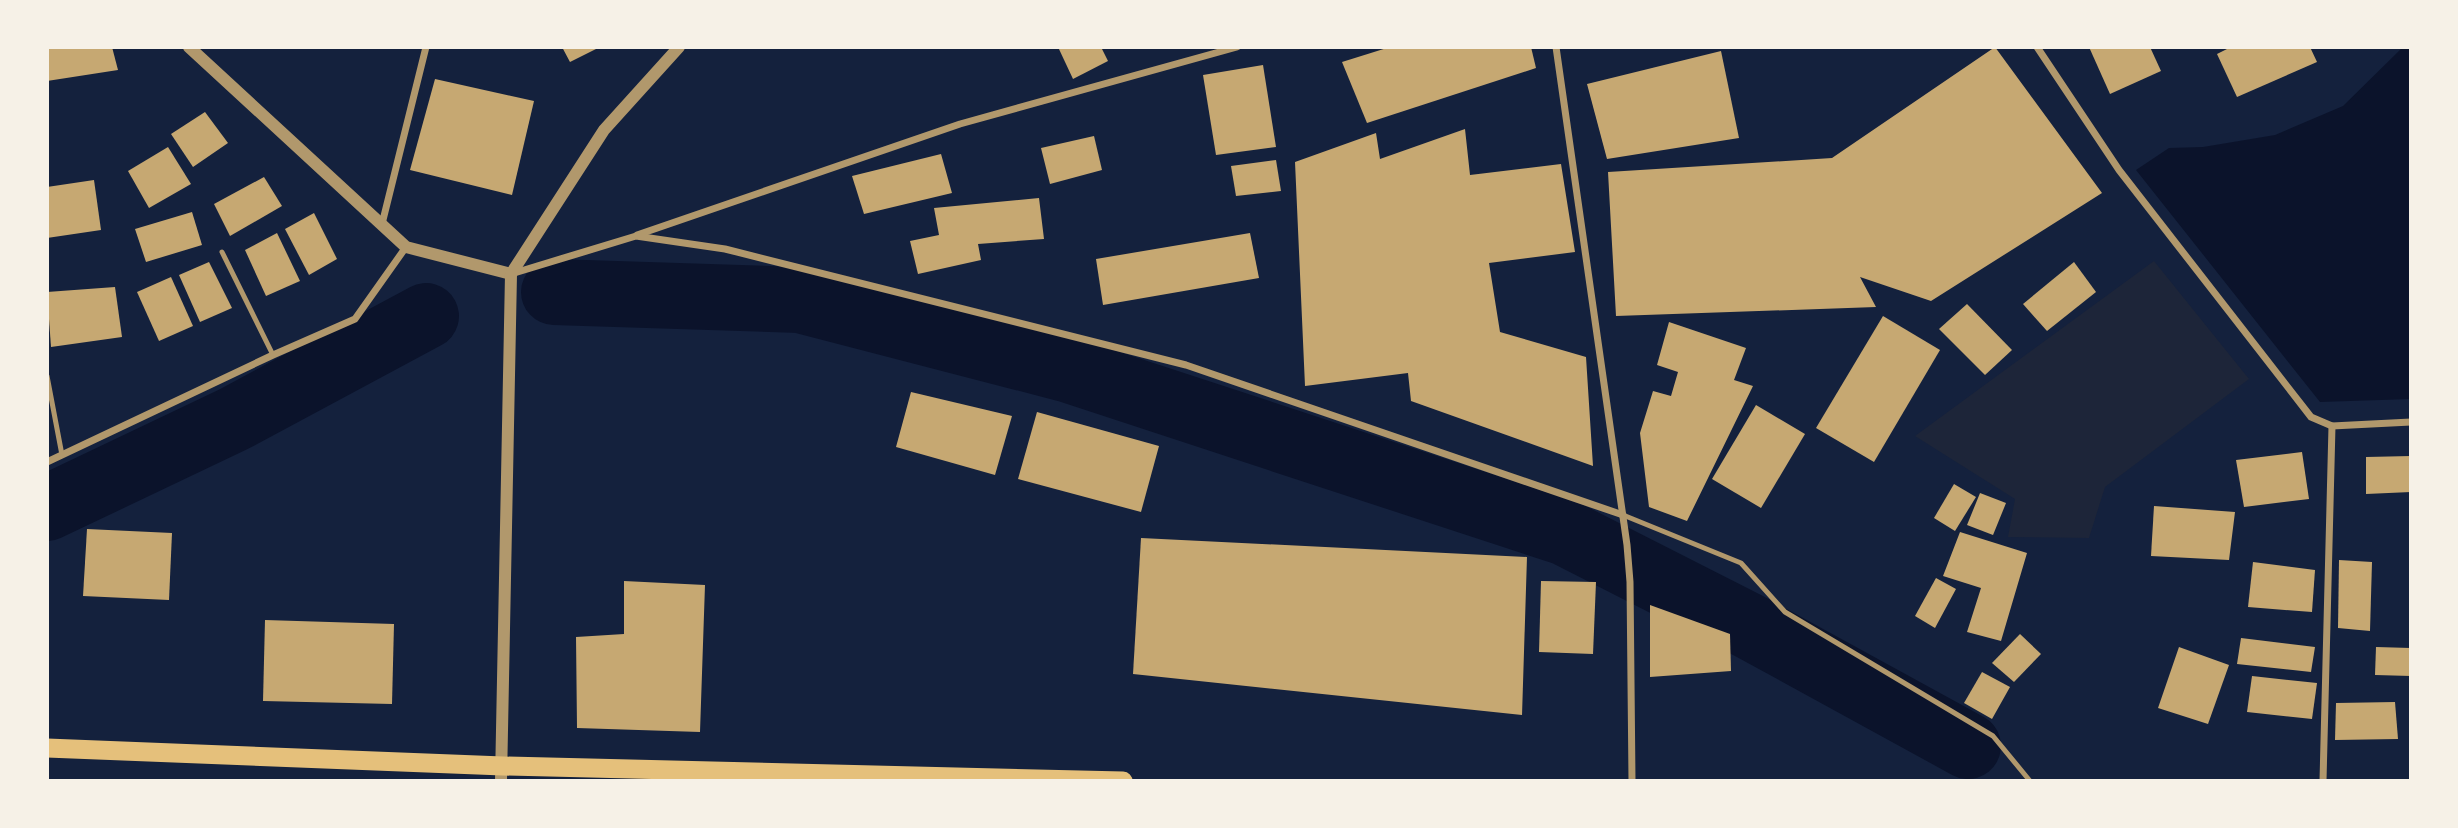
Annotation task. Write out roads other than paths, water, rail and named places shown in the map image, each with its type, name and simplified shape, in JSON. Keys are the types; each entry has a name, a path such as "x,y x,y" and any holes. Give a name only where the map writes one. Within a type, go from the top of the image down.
{"highway":[{"path":"47,748 502,773 1123,781"}],"street":[{"path":"189,47 407,247 511,274 636,236 960,124 1237,47"},
{"path":"382,224 426,47"},
{"path":"502,773 511,274 604,130 679,47"},
{"path":"1556,47 1627,545 1630,582 1632,781"},
{"path":"2037,47 2119,170 2311,416 2332,426 2411,422"},
{"path":"636,236 725,249 1186,365 1623,515"},
{"path":"47,462 355,319 407,247"},
{"path":"2323,781 2332,426"}],"lane":[{"path":"222,252 273,355"},
{"path":"47,376 62,455"},
{"path":"1623,515 1741,563 1785,612 1993,736 2030,781"}],"waterway":[{"path":"554,292 800,300 1066,369 1566,533 1749,626 1968,746"},
{"path":"47,508 234,419 426,316"}]}
